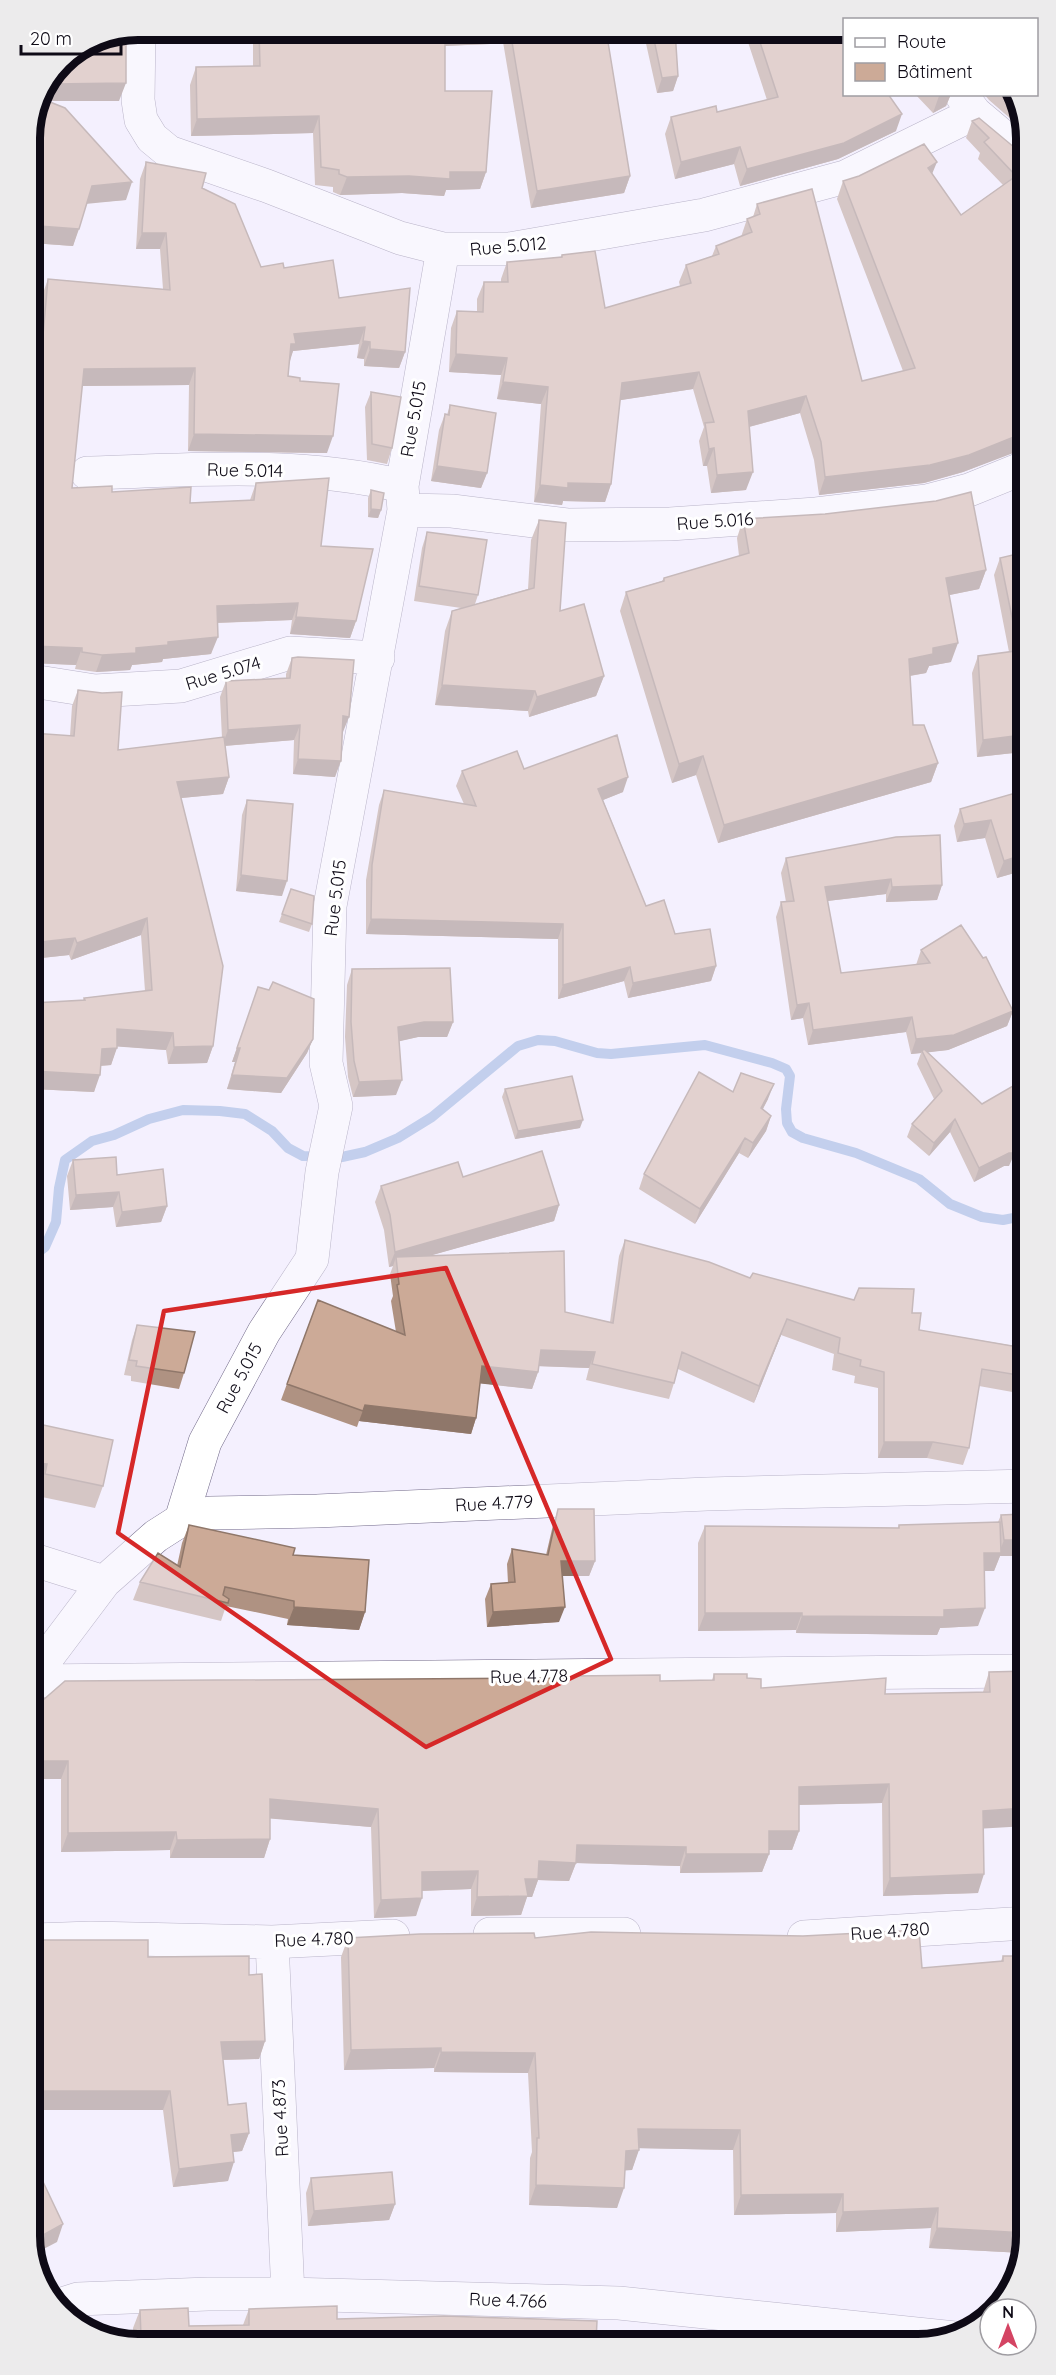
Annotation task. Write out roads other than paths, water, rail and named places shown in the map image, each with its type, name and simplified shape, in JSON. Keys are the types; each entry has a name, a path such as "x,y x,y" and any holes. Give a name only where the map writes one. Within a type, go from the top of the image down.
{"street":[{"name":"Rue 5.012","path":"139,40 138,100 141,120 152,138 169,152 267,186 400,238 443,249 509,249 704,215 845,177 968,104"},
{"path":"968,104 1016,147"},
{"name":"Rue 5.015","path":"180,1520 205,1442 264,1332 312,1258 322,1172 336,1106 326,1063 330,906 378,658 443,249"},
{"name":"Rue 5.014","path":"87,473 262,468 363,477 403,498"},
{"name":"Rue 5.016","path":"403,498 452,511 567,525 670,524 816,514 927,501 969,490 1016,471"},
{"name":"Rue 5.074","path":"41,682 95,691 181,686 290,653 378,658"},
{"name":"Rue 4.779","path":"40,1667 104,1582 156,1536 180,1520 210,1513 317,1511 707,1494 1016,1486"},
{"path":"40,1562 104,1582"},
{"name":"Rue 4.778","path":"40,1681 1016,1671"},
{"name":"Rue 4.780","path":"773,1937 1016,1924"},
{"path":"458,1934 655,1934"},
{"name":"Rue 4.780","path":"40,1940 91,1938 272,1941 423,1935"},
{"name":"Rue 4.873","path":"272,1941 288,2294"},
{"name":"Rue 4.766","path":"67,2303 78,2300 208,2294 619,2303 917,2334"}],"waterway":[{"path":"40,1250 45,1247 56,1222 59,1188 65,1160 92,1141 114,1135 149,1119 183,1110 220,1111 245,1114 272,1131 288,1148 303,1156 342,1157 365,1152 398,1138 432,1117 518,1046 538,1040 555,1041 597,1053 611,1054 705,1045 772,1063 786,1069 790,1076 786,1109 787,1123 792,1132 803,1138 856,1153 919,1179 950,1204 982,1217 1003,1220 1016,1217"}]}
